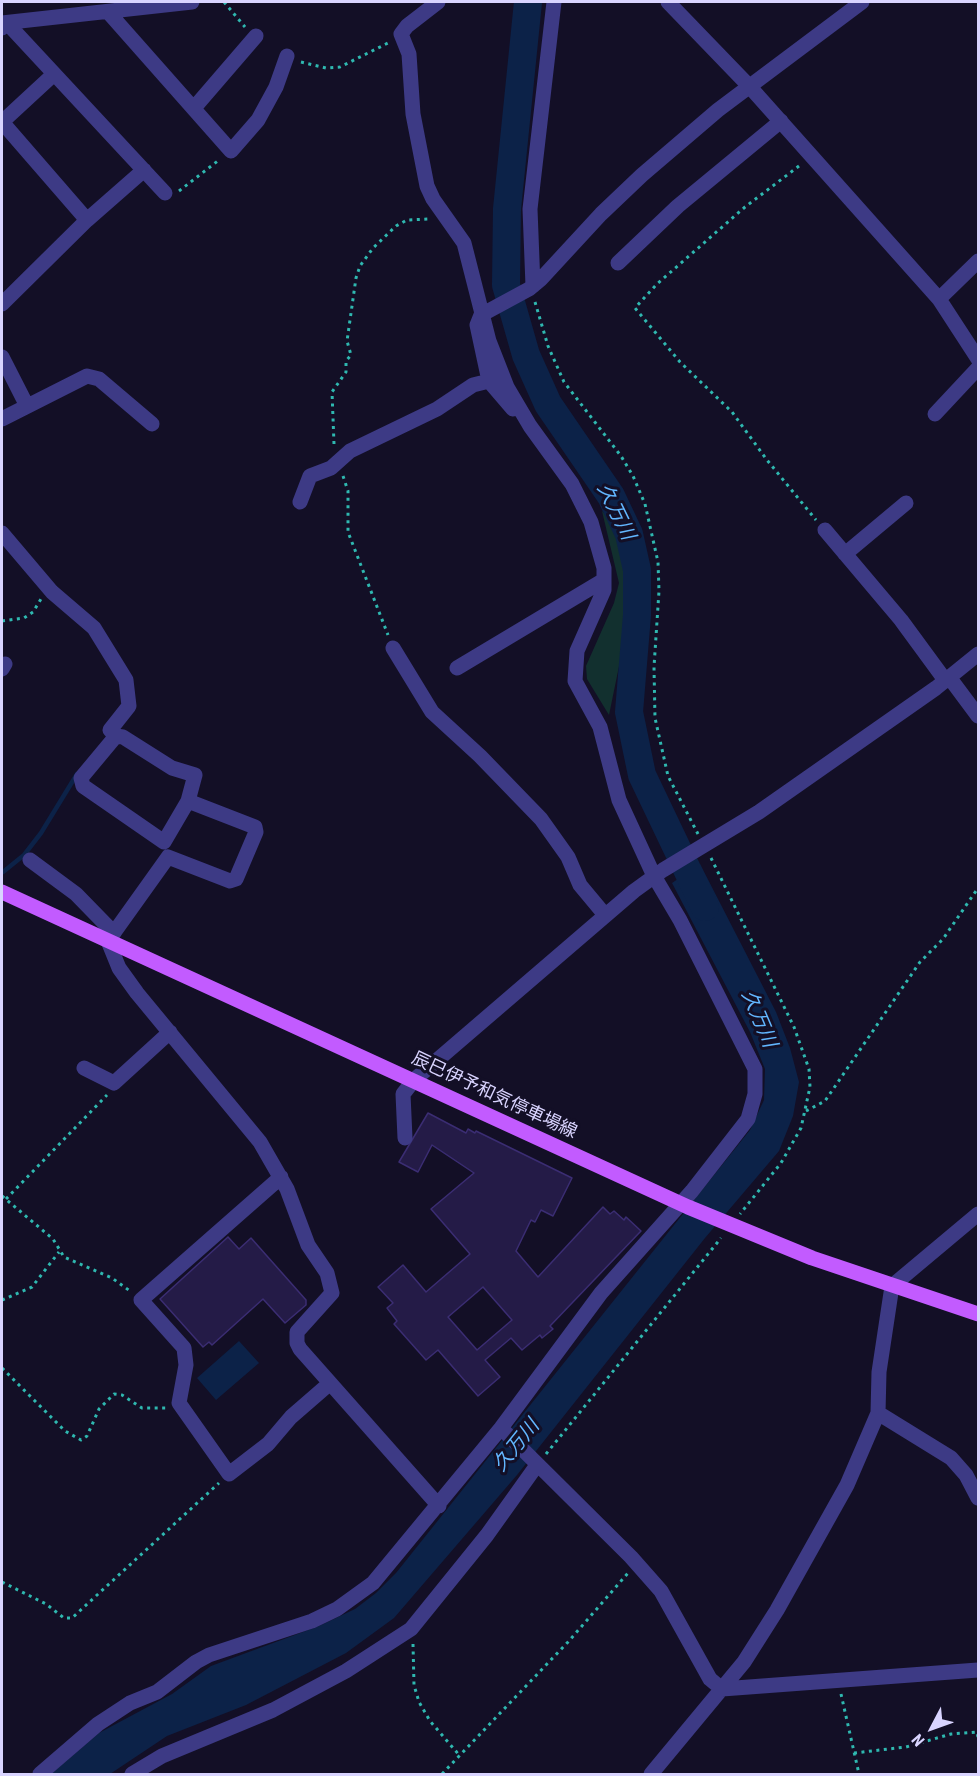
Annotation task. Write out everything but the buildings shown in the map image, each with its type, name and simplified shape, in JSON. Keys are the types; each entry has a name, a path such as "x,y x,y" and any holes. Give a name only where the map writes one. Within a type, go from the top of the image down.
{"main road":[{"name":"辰巳伊予和気停車場線","path":"2,892 111,937 685,1205 892,1286 978,1314"}],"street":[{"path":"3,25 192,2"},
{"path":"40,1774 98,1724 130,1703 156,1692 203,1658 312,1621 356,1596 386,1569 503,1431 602,1293 685,1205 748,1119 755,1094 755,1070 659,873 619,800 600,727 575,681 577,651 601,599 604,580 604,568 591,522 583,502 530,426 507,387 489,341 484,313 464,243 427,186 413,114 409,54 401,34 406,26 438,2"},
{"path":"531,288 530,209 554,2"},
{"path":"668,2 750,87 939,300 978,359"},
{"path":"530,426 489,381 477,325 484,313 531,288 550,271 601,214 642,175 750,87 862,2"},
{"path":"109,13 231,151 258,120 276,87 287,56"},
{"path":"3,25 54,74 165,193"},
{"path":"194,108 256,36"},
{"path":"54,74 2,122 87,220"},
{"path":"618,263 678,206 781,122"},
{"path":"2,304 87,220 144,170"},
{"path":"939,300 978,261"},
{"path":"2,357 27,406"},
{"path":"935,414 978,368"},
{"path":"2,419 87,376 99,380 153,424"},
{"path":"300,502 310,476 331,468 350,451 437,409 474,385 489,381"},
{"path":"845,554 906,503"},
{"path":"825,530 978,716"},
{"path":"2,533 47,588 94,628 126,681 129,706 110,730 116,736 123,737 172,768 195,775 188,801 166,849 111,937"},
{"path":"457,668 604,580"},
{"path":"393,648 432,712 480,756 541,819 568,857 580,885 605,915"},
{"path":"405,1138 403,1094 414,1080 605,915 659,873 759,812 947,679 978,654"},
{"path":"116,736 81,778 83,786 166,849 230,881 236,879 256,832 255,827 188,801"},
{"path":"30,860 76,894 111,937 119,968 260,1142 281,1177 308,1245 327,1273 332,1285 332,1293 327,1302 300,1328 296,1337 300,1349 439,1506"},
{"path":"84,1068 114,1083 170,1032"},
{"path":"281,1177 141,1300 184,1348 186,1365 180,1403 229,1474 268,1444 291,1417 329,1384"},
{"path":"651,1774 744,1662 777,1610 847,1485 878,1413 879,1372 892,1286 978,1214"},
{"path":"878,1413 951,1458 966,1475 978,1498"},
{"path":"503,1431 636,1563 661,1591 710,1679 722,1689 978,1670"},
{"path":"132,1774 162,1756 273,1710 346,1671 411,1629 488,1535 536,1463"}],"path":[{"path":"224,2 256,36"},
{"path":"287,56 326,69 340,66 401,34"},
{"path":"165,193 170,198 231,151"},
{"path":"812,156 745,207 657,285 635,308 680,362 732,412 767,460 825,530"},
{"path":"393,648 348,532 348,492 334,448 332,392 346,372 346,361 351,355 347,341 356,278 360,266 373,248 396,225 407,220 448,220"},
{"path":"2,621 24,618 33,612 47,588"},
{"path":"806,1111 819,1105 830,1094 920,962 943,939 978,888"},
{"path":"6,1199 113,1089 114,1083"},
{"path":"2,1196 53,1239 59,1252 73,1263 112,1278 141,1300"},
{"path":"2,1300 32,1287 59,1252"},
{"path":"2,1368 65,1431 81,1440 87,1436 99,1409 114,1394 122,1395 142,1408 160,1410 180,1403"},
{"path":"2,1582 46,1604 64,1618 72,1618 229,1474"},
{"path":"442,1774 568,1642 636,1563"},
{"path":"411,1629 414,1685 419,1702 430,1721 460,1756"},
{"path":"838,1680 859,1774"},
{"path":"854,1753 906,1747 951,1734 977,1732 978,1737"}],"green space":[{"path":"602,511 614,523 630,575 624,642 609,715 587,679 586,666 614,603 619,583"}],"water":[{"path":"700,864 776,1012 790,1048 799,1082 793,1116 779,1151 705,1238 517,1475 394,1618 346,1653 246,1705 167,1736 110,1774 51,1774 99,1733 172,1694 211,1666 319,1626 355,1609 376,1593 396,1573 750,1130 764,1100 765,1069 750,1032 672,883"},
{"path":"239,1341 259,1363 216,1400 197,1378"}],"waterway":[{"name":"久万川","path":"528,2 507,209 506,285 526,355 548,404 611,496 629,534 637,570 637,615 629,712 642,775 705,907"},
{"path":"3,872 24,855 41,833 77,774"}]}
